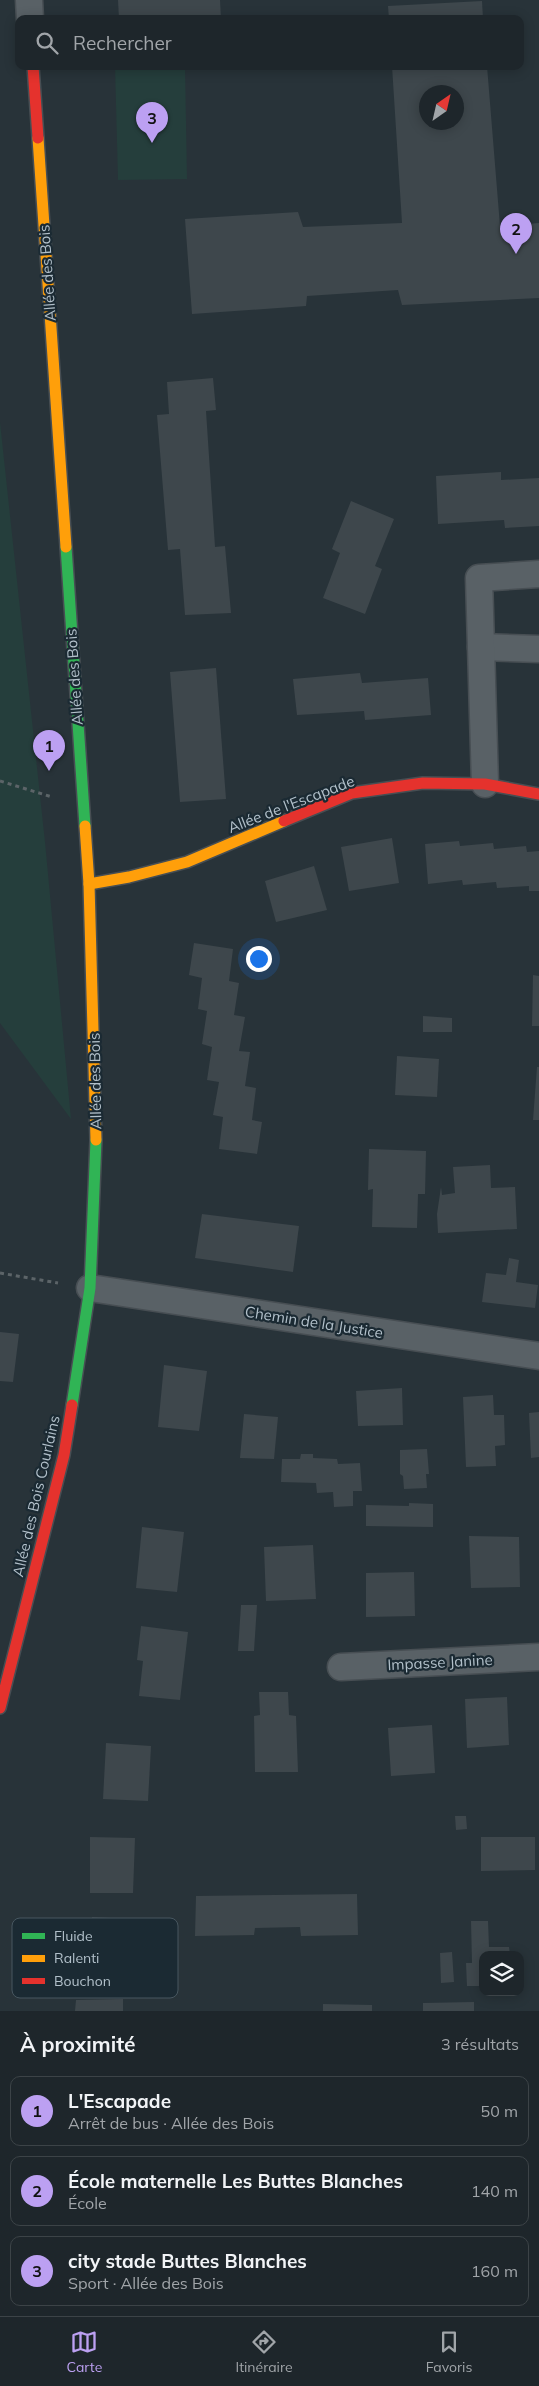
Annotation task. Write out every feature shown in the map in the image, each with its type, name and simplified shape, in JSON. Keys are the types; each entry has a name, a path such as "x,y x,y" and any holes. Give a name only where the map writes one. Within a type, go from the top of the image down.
{"street":[{"path":"29,0 30,15"},
{"name":"Allée des Bois","path":"34,70 82,806 89,884 96,1137 90,1288"},
{"path":"485,784 479,578 539,574"},
{"path":"481,647 539,649"},
{"name":"Allée de l'Escapade","path":"89,884 128,877 187,862 352,793 423,783 485,784 539,794"},
{"name":"Chemin de la Justice","path":"90,1288 539,1356"},
{"name":"Allée des Bois Courlains","path":"0,1708 64,1455 90,1288"},
{"name":"Impasse Janine","path":"341,1667 539,1657"}],"path":[{"path":"0,781 82,806"},
{"path":"0,1273 90,1288"}],"green space":[{"path":"115,70 185,70 187,179 118,180"},
{"path":"0,422 45,842 71,1119 0,1023"}],"building":[{"path":"118,0 220,0 221,15 119,15"},
{"path":"482,1 483,15 389,15 388,6"},
{"path":"392,70 487,70 500,226 539,223 539,298 402,305 398,290 307,296 306,306 192,314 185,219 298,212 303,227 402,223"},
{"path":"213,378 216,410 206,411 215,547 225,546 231,613 185,615 180,549 168,550 157,415 169,414 167,382"},
{"path":"501,472 501,480 539,478 539,526 505,528 504,520 438,524 436,476"},
{"path":"351,501 394,519 375,566 382,569 365,614 323,598 340,553 332,549"},
{"path":"216,668 226,799 180,802 170,672"},
{"path":"360,673 362,683 428,678 431,715 365,720 364,711 297,715 293,679"},
{"path":"392,838 399,883 349,891 341,847"},
{"path":"459,841 460,846 493,843 494,849 526,846 527,852 539,851 539,891 529,891 529,886 497,888 496,882 463,885 462,880 428,884 425,844"},
{"path":"314,866 327,910 276,922 265,881"},
{"path":"194,943 233,949 229,981 239,983 234,1015 245,1017 239,1051 250,1052 245,1086 256,1088 252,1120 262,1122 257,1154 219,1149 223,1117 213,1115 219,1082 207,1080 212,1047 202,1044 207,1011 198,1009 202,978 189,975"},
{"path":"533,975 539,976 539,1026 532,1026"},
{"path":"423,1016 452,1018 452,1032 423,1032"},
{"path":"397,1056 439,1059 437,1097 395,1095"},
{"path":"537,1067 539,1067 539,1120 533,1120"},
{"path":"369,1149 426,1151 425,1194 418,1194 417,1228 372,1227 373,1189 368,1190"},
{"path":"490,1165 491,1188 515,1187 517,1229 438,1233 437,1214 441,1187 442,1195 455,1193 453,1167"},
{"path":"202,1214 299,1226 293,1272 195,1258"},
{"path":"509,1258 519,1260 516,1282 538,1285 535,1308 482,1302 486,1273 506,1275"},
{"path":"0,1332 19,1334 13,1382 0,1381"},
{"path":"164,1365 207,1371 199,1431 158,1427"},
{"path":"402,1388 403,1425 358,1426 356,1391"},
{"path":"493,1395 494,1415 504,1415 505,1445 495,1446 496,1466 466,1467 463,1397"},
{"path":"539,1412 539,1457 531,1458 529,1413"},
{"path":"244,1414 278,1417 274,1459 240,1458"},
{"path":"427,1449 429,1474 426,1474 427,1488 404,1489 403,1476 400,1474 400,1450"},
{"path":"301,1454 313,1454 313,1458 337,1459 338,1464 360,1463 362,1491 353,1491 353,1506 334,1507 333,1492 317,1493 316,1483 281,1482 282,1459 300,1459"},
{"path":"409,1503 433,1504 433,1527 366,1526 366,1505 409,1506"},
{"path":"142,1527 184,1532 177,1592 136,1588"},
{"path":"469,1536 519,1537 520,1587 471,1588"},
{"path":"313,1545 316,1599 266,1601 264,1547"},
{"path":"414,1572 415,1616 366,1617 366,1573"},
{"path":"241,1605 257,1605 254,1651 238,1651"},
{"path":"141,1626 188,1632 180,1700 139,1696 143,1661 137,1660"},
{"path":"259,1692 288,1692 289,1715 296,1716 298,1772 255,1772 254,1716 260,1715"},
{"path":"507,1697 509,1745 467,1748 465,1699"},
{"path":"432,1725 435,1773 391,1776 388,1728"},
{"path":"106,1743 151,1746 148,1801 103,1799"},
{"path":"455,1816 466,1816 467,1829 456,1830"},
{"path":"90,1837 135,1838 133,1893 90,1893"},
{"path":"481,1837 535,1837 535,1870 481,1871"},
{"path":"357,1894 358,1935 301,1936 300,1927 255,1928 254,1935 195,1936 196,1896"},
{"path":"471,1921 488,1921 489,1947 509,1947 510,1951 479,1951 479,1986 467,1986 466,1963 472,1963"},
{"path":"452,1952 454,1982 441,1983 440,1953"},
{"path":"123,1999 123,2011 75,2011 76,2000"},
{"path":"474,2002 474,2011 423,2011 423,2003"},
{"path":"323,2004 372,2005 372,2011 323,2011"}],"traffic: fast":[{"path":"66,547 85,826"},
{"path":"72,1405 90,1288 96,1140"}],"traffic: slow":[{"path":"38,138 66,547"},
{"path":"89,884 129,877 187,862 284,821"},
{"path":"85,826 89,884 96,1140"}],"traffic: jam":[{"path":"33,70 38,138"},
{"path":"284,821 352,793 423,783 485,784 539,794"},
{"path":"0,1708 64,1455 72,1405"}],"place":[{"name":"city stade Buttes Blanches","path":"152,143"},
{"name":"École maternelle Les Buttes Blanches","path":"516,254"},
{"name":"L'Escapade","path":"49,771"}]}
